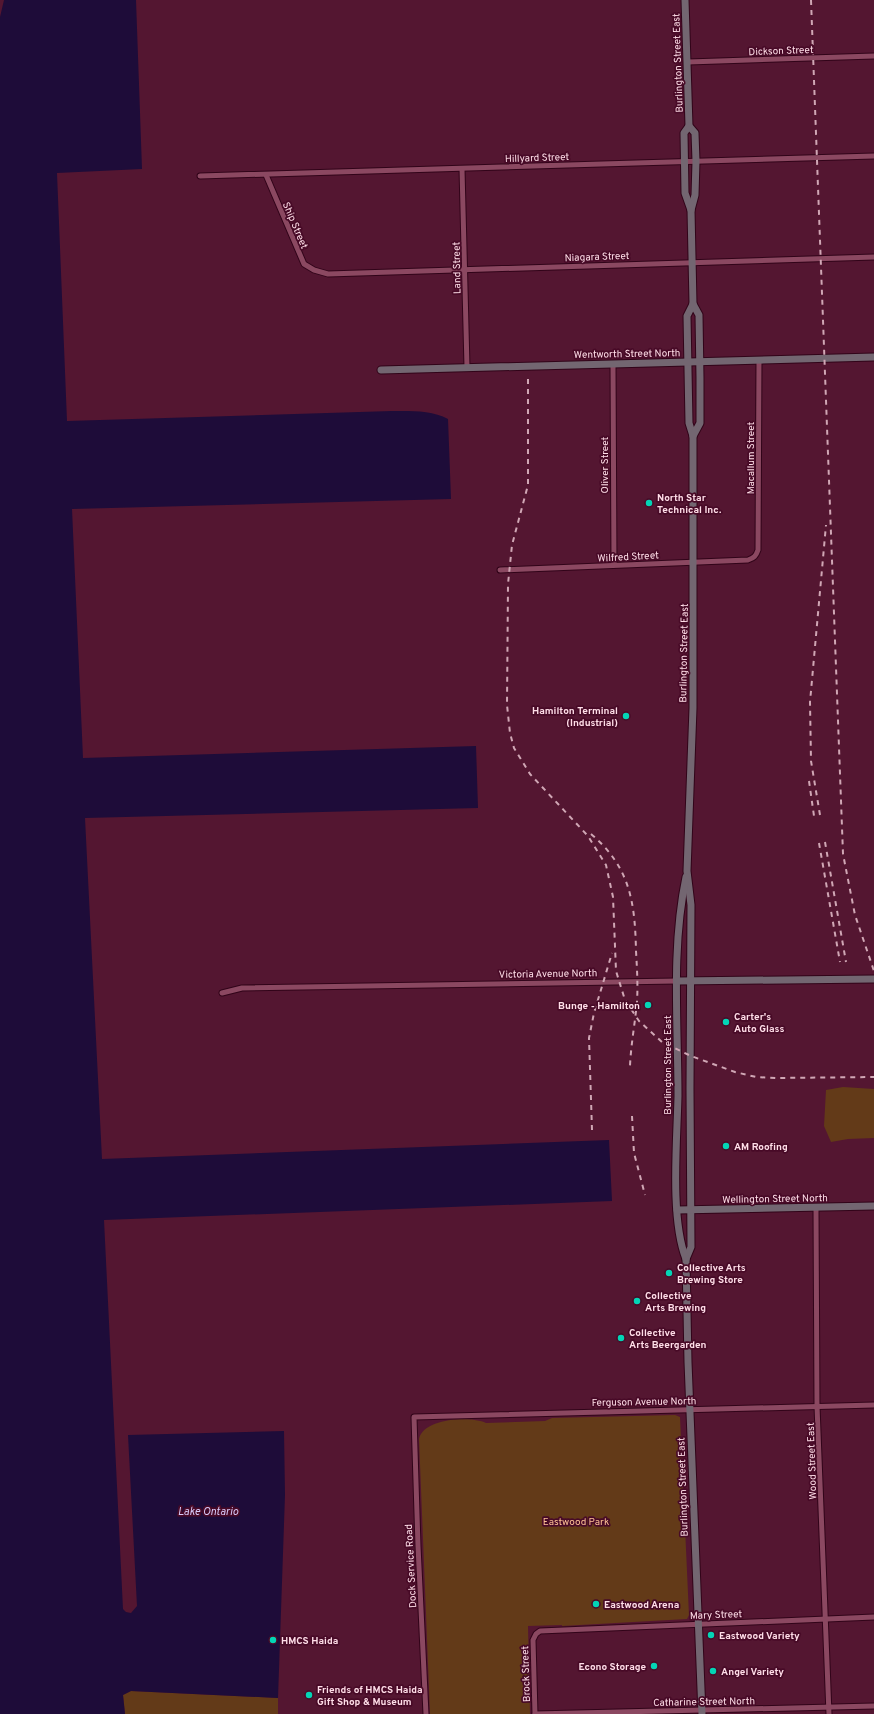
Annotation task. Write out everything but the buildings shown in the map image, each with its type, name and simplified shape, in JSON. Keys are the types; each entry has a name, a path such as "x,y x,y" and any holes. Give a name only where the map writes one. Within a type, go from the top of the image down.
{"main road":[{"name":"Burlington Street East","path":"685,0 689,126 696,134 695,195 691,210 693,304 688,316 689,423 693,436 694,562 693,708 687,871 691,905 691,1247 686,1259"},
{"name":"Burlington Street East","path":"689,126 684,132 684,193 691,210"},
{"name":"Burlington Street East","path":"693,304 699,315 700,362 700,423 693,436"},
{"name":"Wentworth Street North","path":"381,370 874,357"},
{"name":"Burlington Street East","path":"687,871 680,904 677,981 677,1210 682,1248 686,1259 689,1409 702,1712"},
{"name":"Victoria Avenue North","path":"677,981 874,979"},
{"name":"Wellington Street North","path":"677,1210 874,1206"}],"street":[{"name":"Dickson Street","path":"688,62 874,56"},
{"name":"Hillyard Street","path":"200,176 874,156"},
{"name":"Land Street","path":"462,169 467,367"},
{"name":"Ship Street","path":"266,174 304,264 320,272"},
{"name":"Niagara Street","path":"320,272 328,274 874,257"},
{"name":"Macallum Street","path":"757,555 759,360"},
{"name":"Oliver Street","path":"613,364 614,565"},
{"name":"Wilfred Street","path":"500,570 748,560 757,555"},
{"name":"Victoria Avenue North","path":"222,993 242,988 677,981"},
{"name":"Wood Street East","path":"816,1208 818,1406 829,1714"},
{"name":"Ferguson Avenue North","path":"414,1417 874,1405"},
{"name":"Dock Service Road","path":"414,1417 418,1546 426,1714"},
{"name":"Mary Street","path":"536,1634 540,1630 874,1617"},
{"name":"Brock Street","path":"535,1714 533,1640 536,1634"},
{"name":"Catharine Street North","path":"535,1714 702,1712 829,1706 874,1706"}],"green space":[{"path":"843,1087 874,1089 874,1138 848,1139 831,1142 824,1126 826,1090"},
{"name":"Eastwood Park","path":"675,1415 680,1417 689,1615 687,1619 562,1626 528,1626 530,1714 430,1714 419,1439 423,1432 429,1427 438,1423 459,1419 486,1423 545,1421 552,1418"},
{"path":"131,1691 278,1698 278,1714 125,1714 123,1695"}],"water":[{"name":"Lake Ontario","path":"4,0 136,0 142,169 57,173 67,421 392,411 413,411 435,414 448,419 451,499 72,509 83,758 476,746 478,808 85,818 102,1159 609,1140 612,1201 104,1220 123,1609 126,1612 131,1613 137,1606 128,1435 284,1431 285,1495 278,1698 131,1691 123,1695 125,1714 0,1714 0,17"}],"railway":[{"path":"811,0 843,854 855,915 874,971"},
{"path":"528,379 528,485 512,545 508,584 507,705 510,733 514,748 530,774 588,836 606,865 613,897 616,971 625,1000 639,1021 662,1042 691,1056 735,1072 756,1077 776,1078 874,1077"},
{"path":"820,815 811,761 810,702 826,525"},
{"path":"809,781 814,816"},
{"path":"591,834 604,846 614,859 628,886 632,901 637,970 637,1002 630,1066"},
{"path":"825,842 846,962"},
{"path":"819,843 840,962"},
{"path":"592,1130 589,1038 594,1013 612,953"},
{"path":"632,1116 634,1153 645,1195"}],"place":[{"name":"North Star Technical Inc.","path":"649,503"},
{"name":"Hamilton Terminal (Industrial)","path":"626,716"},
{"name":"Bunge - Hamilton","path":"648,1005"},
{"name":"Carter's Auto Glass","path":"726,1022"},
{"name":"AM Roofing","path":"726,1146"},
{"name":"Collective Arts Brewing Store","path":"669,1273"},
{"name":"Collective Arts Brewing","path":"637,1301"},
{"name":"Collective Arts Beergarden","path":"621,1338"},
{"name":"Eastwood Arena","path":"596,1604"},
{"name":"Eastwood Variety","path":"711,1635"},
{"name":"HMCS Haida","path":"273,1640"},
{"name":"Econo Storage","path":"654,1666"},
{"name":"Angel Variety","path":"713,1671"},
{"name":"Friends of HMCS Haida Gift Shop & Museum","path":"309,1695"}]}
